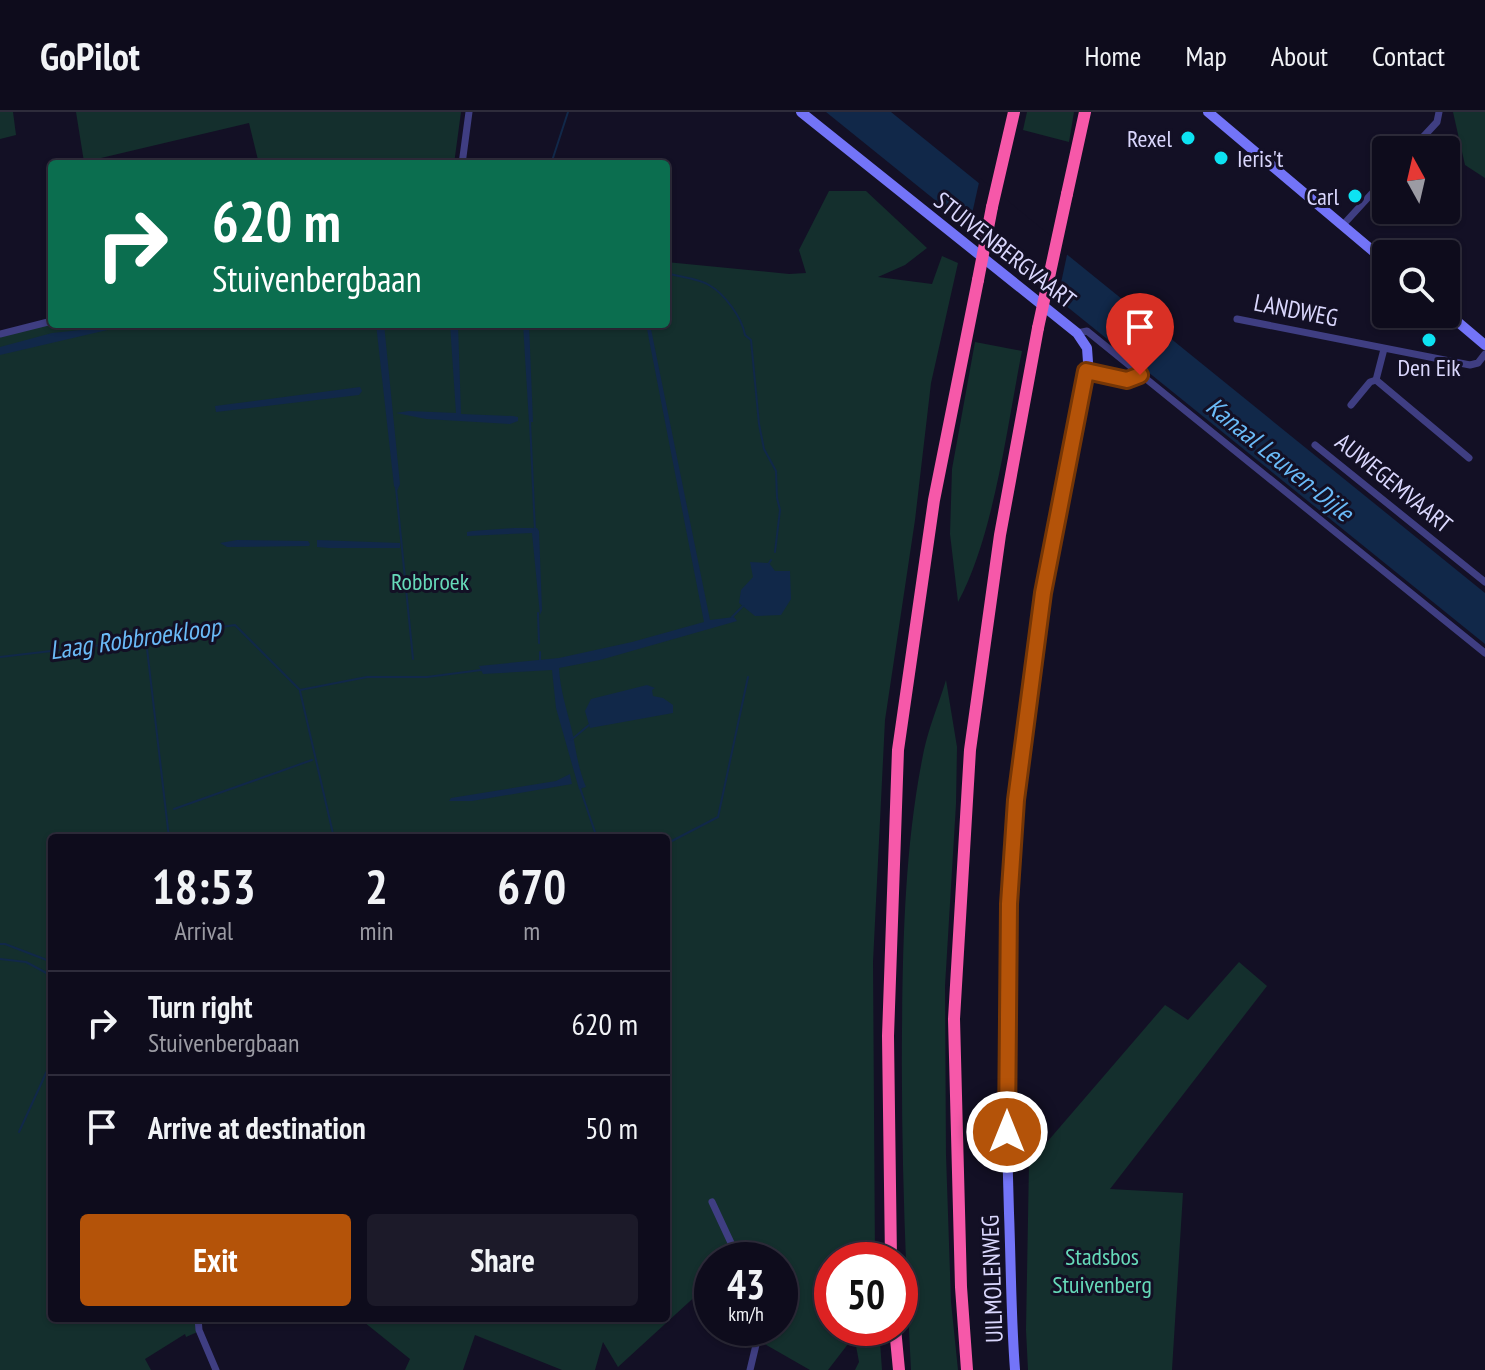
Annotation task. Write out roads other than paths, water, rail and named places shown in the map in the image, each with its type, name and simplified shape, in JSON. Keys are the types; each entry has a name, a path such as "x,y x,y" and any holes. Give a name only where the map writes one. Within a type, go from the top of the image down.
{"highway":[{"path":"891,1242 888,1036 898,750 934,500 1014,112"},
{"path":"967,1370 961,1287 954,1019 970,750 1000,535 1038,328 1085,112"},
{"path":"897,1346 899,1370"}],"main road":[{"name":"STUIVENBERGVAART","path":"801,112 1077,333"},
{"path":"1208,112 1372,251"},
{"path":"1460,324 1485,345"},
{"name":"UILMOLENWEG","path":"1015,1370 1007,1132 1009,904 1016,800 1043,593 1086,371 1087,348 1077,333"}],"street":[{"path":"463,160 469,112"},
{"path":"1424,136 1437,122 1439,112"},
{"path":"1342,226 1372,193"},
{"name":"LANDWEG","path":"1237,319 1470,365 1478,363 1485,354"},
{"path":"0,334 48,322"},
{"name":"STUIVENBERGVAART","path":"1077,333 1087,331 1485,653"},
{"path":"1376,380 1384,349"},
{"path":"1086,371 1127,380 1140,375"},
{"path":"1351,405 1370,382 1376,380"},
{"path":"1376,380 1469,458"},
{"name":"AUWEGEMVAART","path":"1315,445 1485,582"},
{"path":"712,1202 731,1242"},
{"path":"198,1322 216,1370"},
{"path":"750,1370 756,1346"}],"water":[{"name":"Kanaal Leuven-Dijle","path":"826,112 891,112 1485,593 1485,644"},
{"path":"116,328 0,355 0,347 52,333"},
{"path":"376,328 384,328 400,484 397,491"},
{"path":"450,328 458,328 461,414 513,416 518,417 518,421 510,424 426,419 396,413 456,413"},
{"path":"523,328 529,328 533,422 529,422"},
{"path":"647,328 651,328 710,620 734,617 737,621 600,660 559,668 586,787 579,789 556,708 552,670 483,674 479,666 559,658 704,622"},
{"path":"360,387 362,391 359,395 216,412 215,406"},
{"path":"537,528 539,531 540,615 532,533 467,536 467,532 472,531"},
{"path":"237,540 308,541 310,544 227,547 220,543"},
{"path":"317,540 400,543 400,548 317,547"},
{"path":"750,562 769,563 775,571 790,571 791,599 781,615 755,616 739,603 741,590 753,577"},
{"path":"647,685 655,688 652,690 653,696 673,705 673,713 590,728 585,711 591,699"},
{"path":"570,774 572,784 472,801 449,801 451,798 556,781"}],"waterway":[{"path":"552,160 568,112"},
{"path":"670,274 699,281 715,289 732,307 745,335 751,340 759,424 764,449 776,471 780,510 775,552"},
{"path":"530,421 535,531"},
{"path":"396,488 413,659"},
{"path":"732,617 743,606"},
{"path":"538,613 539,643"},
{"name":"Laag Robbroekloop","path":"0,657 235,625 300,690 367,677 427,677 481,670"},
{"path":"146,640 169,834"},
{"path":"540,652 540,661"},
{"path":"670,842 718,817 748,677"},
{"path":"300,691 333,834"},
{"path":"571,740 589,725"},
{"path":"174,809 312,760"},
{"path":"580,788 596,834"},
{"path":"0,944 48,960"},
{"path":"0,959 26,962 48,974"},
{"path":"19,1132 48,1069"}],"place":[{"name":"Rexel","path":"1188,138"},
{"name":"Ieris't","path":"1221,158"},
{"name":"Carl","path":"1355,196"},
{"name":"Den Eik","path":"1429,340"}],"park label":[{"name":"Robbroek","path":"430,581"},
{"name":"Stadsbos Stuivenberg","path":"1102,1270"}]}
